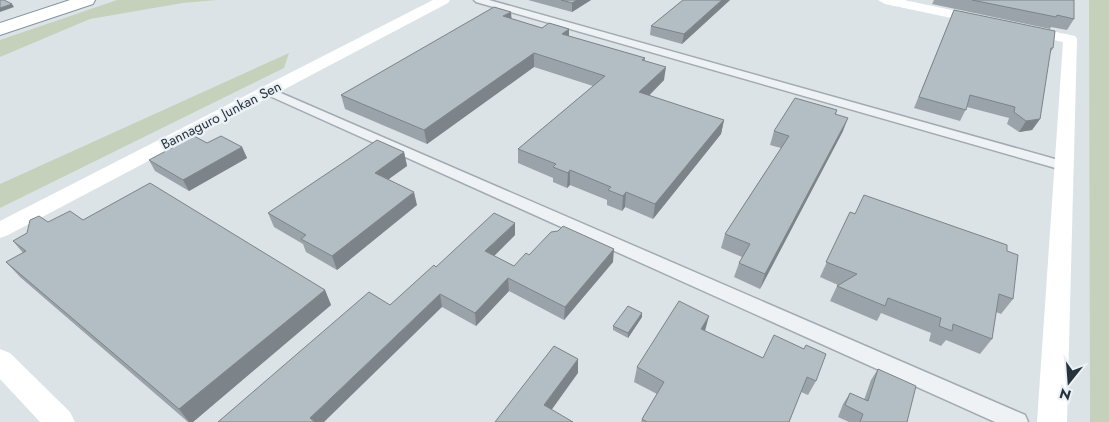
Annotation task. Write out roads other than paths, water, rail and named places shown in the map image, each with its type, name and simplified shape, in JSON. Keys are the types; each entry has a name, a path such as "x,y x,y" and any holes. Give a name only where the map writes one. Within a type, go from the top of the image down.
{"highway":[{"path":"0,24 71,0"},
{"path":"0,29 87,0"}],"street":[{"name":"Bannaguro Junkan Sen","path":"0,230 443,0"},
{"path":"479,0 1064,166"},
{"path":"885,0 1070,39 1052,422"},
{"path":"267,91 1018,422"},
{"path":"0,361 60,422"}]}
